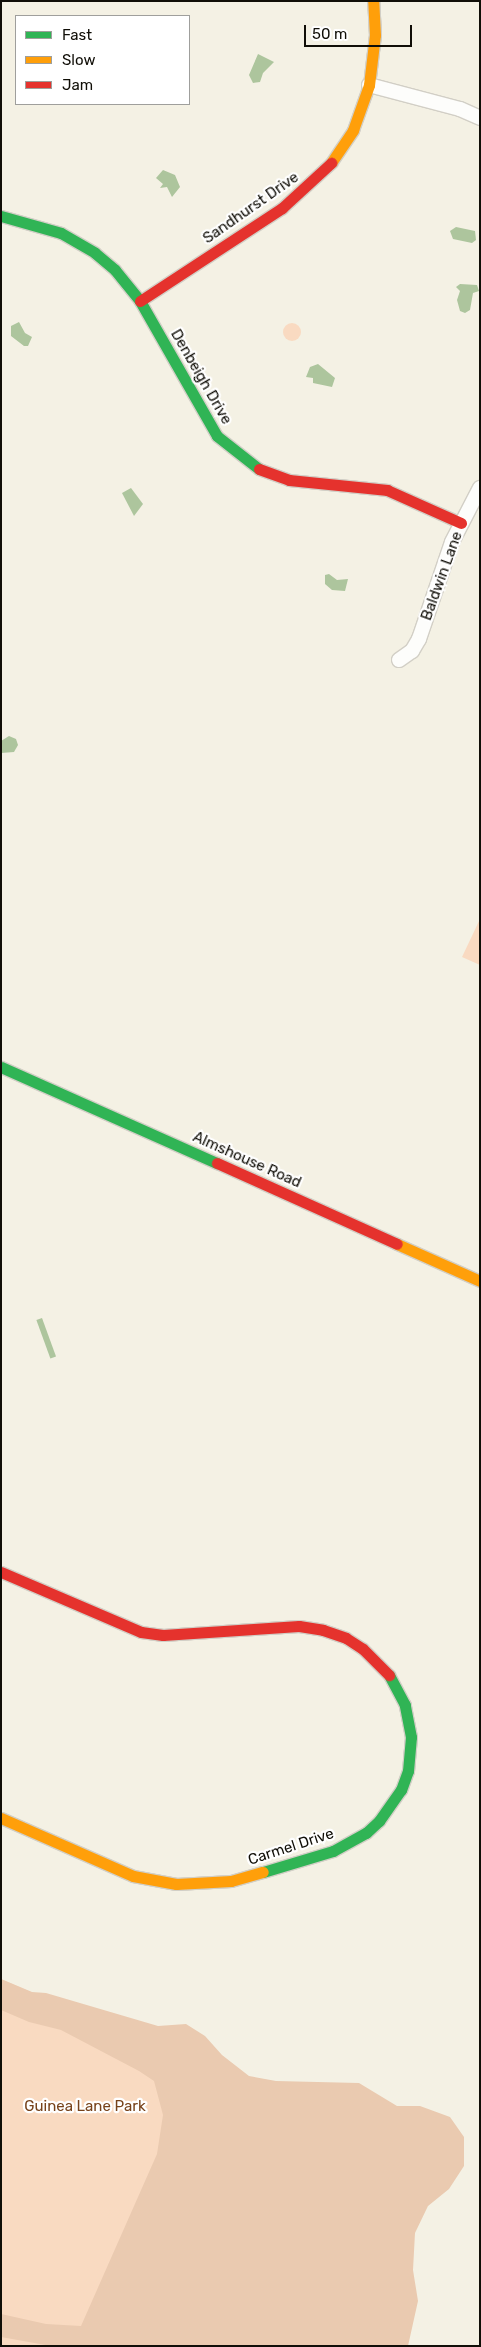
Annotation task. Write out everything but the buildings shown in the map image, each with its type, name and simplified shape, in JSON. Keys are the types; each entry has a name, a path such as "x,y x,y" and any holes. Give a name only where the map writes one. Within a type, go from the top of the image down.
{"street":[{"name":"Sandhurst Drive","path":"140,301 282,208 318,177 352,130 369,85 376,35 373,1"},
{"path":"369,85 460,109 480,118"},
{"name":"Denbeigh Drive","path":"1,216 51,229 95,253 115,270 140,301 217,436 244,460 263,472 289,480 387,490 461,523"},
{"name":"Baldwin Lane","path":"399,660 412,651 419,639 440,574 461,523 480,488"},
{"name":"Almshouse Road","path":"1,1066 480,1281"},
{"name":"Carmel Drive","path":"1,1572 141,1632 163,1635 299,1626 323,1630 346,1638 364,1649 387,1672 405,1705 411,1737 408,1771 401,1790 379,1821 366,1833 334,1851 231,1881 176,1884 133,1876 1,1818"}],"green space":[{"path":"288,323 296,323 301,328 299,339 288,341 283,336 283,328"},
{"path":"480,919 480,965 462,957"},
{"name":"Guinea Lane Park","path":"1,1979 196,2064 78,2346 1,2346"}],"shaded area":[{"path":"258,54 274,62 263,73 260,82 253,83 249,75"},
{"path":"163,170 175,175 180,187 172,197 167,187 160,188 163,184 156,178"},
{"path":"456,227 475,231 476,240 472,243 453,239 450,231"},
{"path":"460,284 477,285 479,291 473,293 470,310 465,313 460,311 457,300 460,291 456,287"},
{"path":"19,322 25,333 32,337 28,346 24,346 11,336 11,326"},
{"path":"318,364 335,378 332,387 313,383 313,378 306,377 310,367"},
{"path":"131,488 143,504 134,516 122,493"},
{"path":"329,574 337,580 348,579 345,591 332,590 325,584 325,575"},
{"path":"9,736 16,739 18,745 14,752 1,753 1,741"},
{"path":"42,1318 56,1357 50,1359 36,1320"},
{"path":"1,1979 32,1992 46,1993 158,2026 186,2024 205,2036 222,2055 249,2076 276,2081 359,2083 397,2106 420,2106 450,2117 464,2137 464,2166 449,2189 428,2206 415,2233 413,2270 418,2301 408,2346 51,2346 1,2337 1,2314 46,2324 81,2326 157,2154 163,2115 154,2081 139,2071 61,2030 29,2022 1,2010"}],"traffic: fast":[{"path":"1,216 61,233 95,253 115,270 140,301 217,436 259,469"},
{"path":"1,1067 217,1163"},
{"path":"263,1872 333,1851 366,1833 379,1821 401,1790 408,1771 411,1737 405,1705 389,1675"}],"traffic: slow":[{"path":"331,163 353,130 369,85 375,35 373,1"},
{"path":"397,1244 480,1281"},
{"path":"1,1818 133,1876 176,1884 231,1881 263,1872"}],"traffic: jam":[{"path":"140,301 282,208 331,163"},
{"path":"259,469 289,480 387,490 461,523"},
{"path":"217,1163 397,1244"},
{"path":"1,1572 141,1632 163,1635 299,1626 323,1630 346,1638 363,1649 389,1675"}]}
